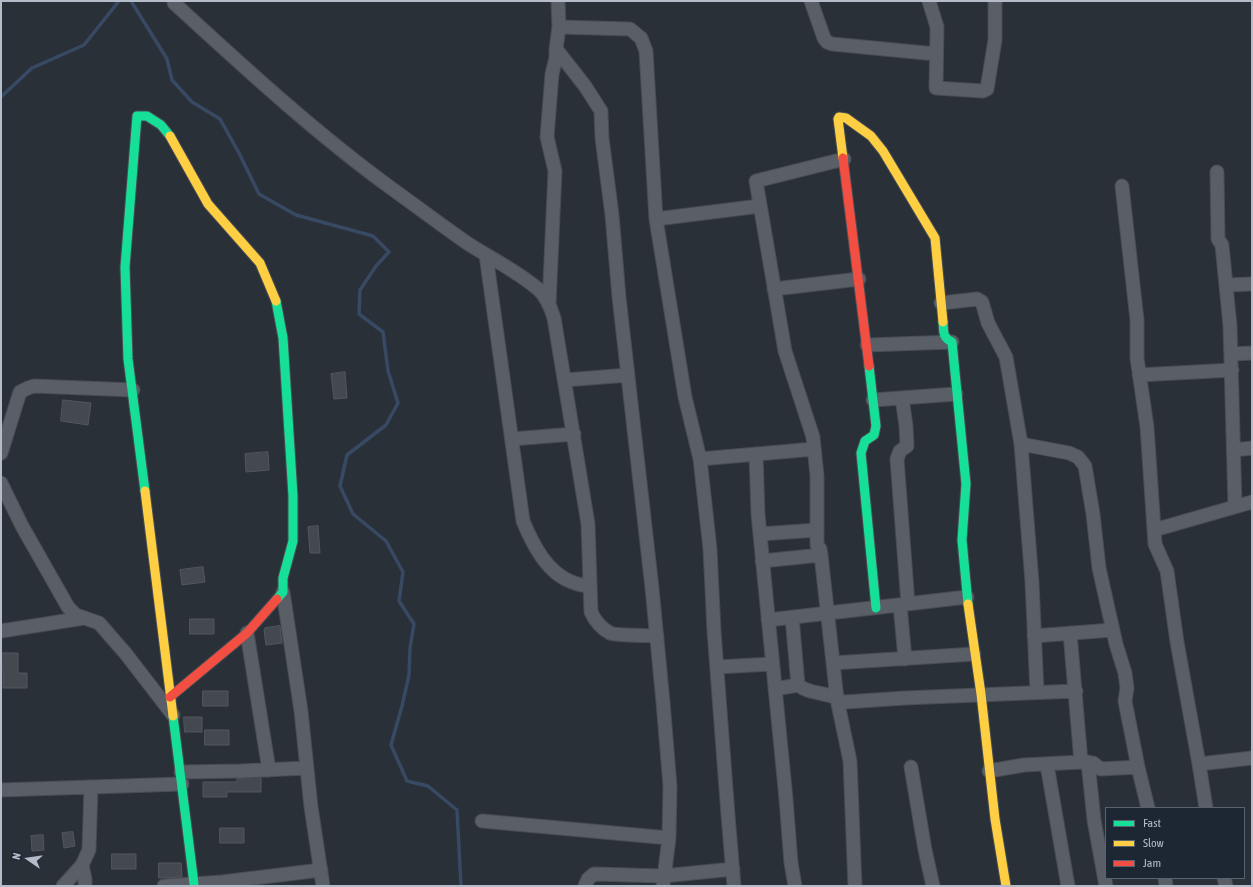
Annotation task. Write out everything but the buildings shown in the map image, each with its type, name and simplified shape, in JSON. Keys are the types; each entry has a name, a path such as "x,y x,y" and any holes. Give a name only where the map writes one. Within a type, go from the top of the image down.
{"street":[{"path":"549,305 555,171 547,137 552,74 556,58 559,27 558,1"},
{"path":"811,1 824,38 827,42 832,44 936,54"},
{"path":"929,1 937,27 936,89 985,91 987,89 995,40 996,1"},
{"path":"174,3 252,75 389,186 466,242 540,291 549,305 554,318 574,434 588,524 591,612 601,627 611,633 657,636"},
{"path":"559,27 630,29 641,38 646,51 656,219 685,397 700,459 710,548 717,667 734,886"},
{"path":"556,49 585,86 601,111 602,138 612,215 657,636 670,786 669,838 663,881"},
{"path":"194,884 182,778 170,697 128,359 125,267 137,116 146,116 161,125 172,138 208,204 260,263 276,299 283,338 293,496 293,541 284,578 283,592 301,712 314,838 321,870 322,886"},
{"path":"876,608 861,453 865,441 874,436 876,431 859,279 838,120 839,117 846,118 871,136 883,151 935,238 944,335 952,342 966,484 962,540 967,597 974,654 981,694 995,819 1006,886"},
{"path":"844,159 757,180 760,206 785,351 813,438 817,476 817,546 820,548 821,555 837,699 850,761 855,886"},
{"path":"1218,172 1218,239 1222,245 1230,326 1235,506"},
{"path":"1122,186 1137,320 1137,358 1147,427 1155,544 1166,571 1206,807"},
{"path":"656,219 760,206"},
{"path":"486,255 523,521 528,533 550,568 561,577 573,583 590,587"},
{"path":"774,289 859,279"},
{"path":"1226,285 1252,284"},
{"path":"941,303 977,299 982,302 988,323 1006,356 1021,444 1037,692"},
{"path":"867,345 952,342"},
{"path":"1231,354 1252,353"},
{"path":"1139,375 1232,370"},
{"path":"565,380 628,375"},
{"path":"1,453 20,392 28,388 34,386 132,390"},
{"path":"873,400 956,394"},
{"path":"902,398 907,446 900,451 897,459 905,659"},
{"path":"512,439 574,434"},
{"path":"1021,444 1069,453 1078,457 1085,466 1093,514 1099,568 1112,630 1125,673 1127,688 1125,700 1138,767 1148,807"},
{"path":"1234,450 1252,448"},
{"path":"700,459 814,449"},
{"path":"756,454 758,514 762,561 786,798 791,863 795,886"},
{"path":"1,483 22,526 68,607 76,615 99,623 126,654 173,715"},
{"path":"1154,530 1252,502"},
{"path":"760,534 817,530"},
{"path":"762,561 821,555"},
{"path":"170,697 247,633 283,592"},
{"path":"768,620 967,597"},
{"path":"792,617 798,685 804,690 833,696 842,702 981,694 1076,691"},
{"path":"1,631 84,618"},
{"path":"1034,636 1112,630"},
{"path":"247,633 269,770"},
{"path":"1070,633 1085,762 1106,886"},
{"path":"833,664 974,654"},
{"path":"717,667 772,664"},
{"path":"775,689 798,685"},
{"path":"1199,764 1252,758"},
{"path":"989,771 1024,765 1085,762 1093,762 1101,769 1138,767"},
{"path":"1047,764 1068,886"},
{"path":"911,767 925,850 933,886"},
{"path":"1,790 91,787 269,770 307,768"},
{"path":"64,886 82,865 89,850 91,787"},
{"path":"482,821 669,838"},
{"path":"82,865 85,886"},
{"path":"585,886 588,879 594,874 663,881 733,869"},
{"path":"164,886 222,882 321,870"}],"waterway":[{"path":"1,97 32,68 84,45 119,1"},
{"path":"131,1 167,59 172,80 192,102 220,119 259,194 296,215 373,236 389,252 376,266 360,290 359,314 383,332 388,371 398,403 386,425 347,455 340,486 353,514 386,541 403,572 399,601 414,624 410,648 409,675 391,745 407,781 428,786 457,810 461,886"}],"traffic: fast":[{"path":"145,491 128,359 125,267 137,116 147,116 161,125 170,136"},
{"path":"276,301 283,338 293,496 293,541 283,578 283,592 277,599"},
{"path":"943,322 945,336 952,342 966,484 962,540 968,604"},
{"path":"869,366 876,426 874,435 865,441 861,453 876,608"},
{"path":"173,716 194,884"}],"traffic: slow":[{"path":"843,158 839,117 846,118 871,136 883,151 935,238 943,322"},
{"path":"170,136 208,204 260,263 276,301"},
{"path":"145,491 173,716"},
{"path":"968,604 981,694 995,819 1006,886"}],"traffic: jam":[{"path":"843,158 869,366"},
{"path":"170,697 247,633 277,599"}]}
